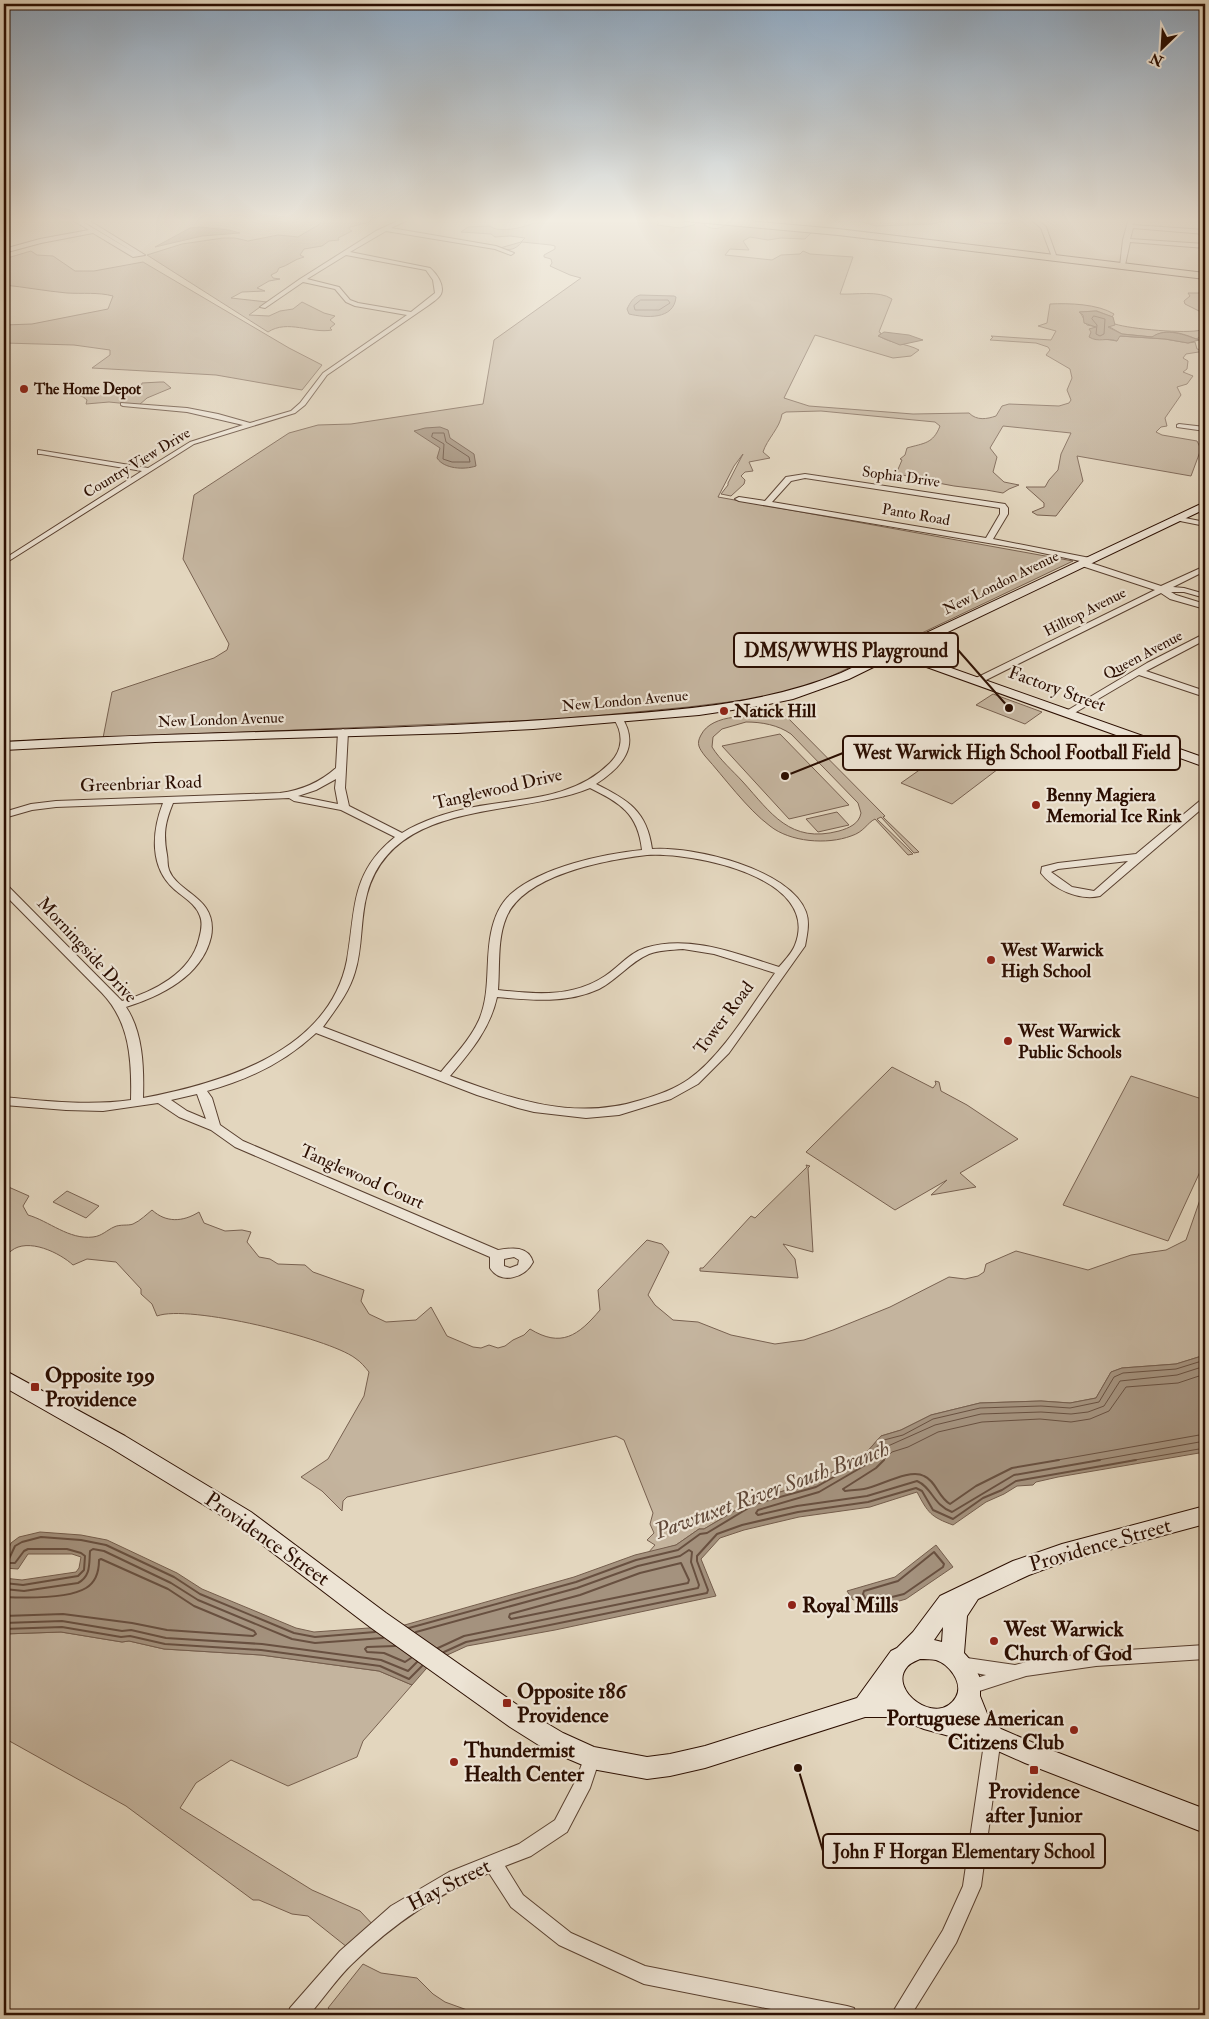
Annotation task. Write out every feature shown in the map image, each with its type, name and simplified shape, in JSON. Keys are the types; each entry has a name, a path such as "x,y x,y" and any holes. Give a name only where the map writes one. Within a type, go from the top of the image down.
{"main road":[{"name":"New London Avenue","path":"4,746 80,741 521,726 713,709 779,699 819,688 1205,505"},
{"name":"Factory Street","path":"896,652 1205,763"},
{"name":"Providence Street","path":"4,1378 118,1442 243,1518 454,1675 518,1719 548,1737 592,1758 647,1768 687,1762 865,1706"},
{"name":"Providence Street","path":"907,1652 921,1639 948,1603 1021,1568 1062,1553 1204,1519"},
{"name":"Providence Street","path":"956,1661 956,1613 970,1594"},
{"path":"970,1692 963,1708 953,1715 941,1719 917,1714 893,1693 890,1684 890,1674 893,1665 907,1652 930,1649 956,1661 967,1675 978,1723 993,1737"},
{"path":"865,1706 890,1674"},
{"path":"865,1706 894,1706 993,1737 1034,1755 1205,1821"}],"street":[{"path":"401,312 412,314"},
{"name":"Country View Drive","path":"4,562 192,443 287,415 298,409 306,401 313,386 325,374 412,314"},
{"path":"123,404 191,410 249,425"},
{"path":"1180,426 1205,429"},
{"path":"41,452 147,470"},
{"name":"Sophia Drive","path":"767,503 789,479 805,476 1002,506 1004,514 988,541"},
{"name":"Panto Road","path":"739,499 988,541 1085,561 1162,589"},
{"path":"1178,518 1205,524"},
{"name":"Hilltop Avenue","path":"977,681 1205,568"},
{"path":"1162,589 1184,590 1205,596"},
{"path":"1162,589 1173,597 1205,607"},
{"name":"Queen Avenue","path":"1068,713 1139,672 1205,638"},
{"path":"1139,672 1205,694"},
{"name":"Tanglewood Drive","path":"4,1101 103,1107 160,1098 201,1090 255,1069 296,1046 316,1029 335,1004 348,976 354,955 360,898 367,878 378,857 402,837 436,820 493,806 537,801 590,784 610,770 621,756 626,738 618,718"},
{"path":"343,732 340,788 344,808"},
{"name":"Greenbriar Road","path":"4,815 44,805 280,796 313,790 328,781 340,770"},
{"path":"590,784 626,804 638,815 644,830 647,851"},
{"name":"Greenbriar Road","path":"280,796 313,800 344,808 402,837"},
{"path":"119,1005 150,995 175,980 197,958 205,946 207,926 204,913 199,904 173,882 163,868 158,833 169,800"},
{"path":"1139,857 1058,866 1046,869 1046,873 1052,880 1066,888 1088,894 1096,894 1205,801"},
{"name":"Tower Road","path":"316,1029 501,1099 552,1110 586,1114 619,1111 652,1102 694,1081 715,1061 800,946 804,931 803,919 797,904 786,890 771,880 740,867 694,856 647,851 583,866 544,879 515,896 508,903 497,924 493,993 485,1020 475,1037 444,1076"},
{"name":"Morningside Drive","path":"4,888 70,952 119,1005 128,1021 133,1041 137,1079 136,1102"},
{"path":"493,993 565,997 602,983 639,954 649,950 674,946 697,947 780,971"},
{"path":"201,1090 206,1098 215,1127"},
{"name":"Tanglewood Court","path":"160,1098 183,1114 215,1127 239,1144 497,1255"},
{"path":"970,1692 1017,1671 1096,1659 1205,1652"},
{"path":"956,1661 1017,1671"},
{"path":"900,2015 926,1977 962,1910 972,1886 993,1737"},
{"name":"Hay Street","path":"297,2015 346,1957 397,1912 455,1878 525,1850 561,1826 584,1782 592,1758"},
{"path":"495,1861 498,1872 517,1900 566,1939 644,1975 847,2015"}],"shaded area":[{"path":"92,312 228,312 322,365 302,390 216,375 92,368 110,355 110,350 74,345 4,343 4,325 32,324"},
{"path":"237,312 253,312 249,315 269,316 277,312 322,312 335,316 330,320 335,324 330,328 332,330 283,327 268,332"},
{"path":"533,312 887,312 879,336 888,341 919,350 911,356 893,358 815,335 784,398 809,406 913,414 969,413 982,419 996,416 1002,406 1009,404 1059,406 1069,403 1071,400 1067,390 1072,378 1070,369 1046,355 1050,350 1048,347 1036,343 990,340 993,337 991,336 1051,340 1056,331 1038,326 1047,323 1049,312 1080,312 1087,325 1097,327 1104,339 1117,341 1119,336 1165,339 1188,343 1195,342 1197,349 1205,351 1186,354 1183,358 1188,361 1187,369 1183,372 1193,376 1187,384 1177,387 1181,395 1165,418 1167,426 1161,427 1156,432 1162,435 1197,441 1201,449 1191,476 1077,456 1083,481 1056,516 1037,515 1032,512 1044,507 1044,503 1026,487 1045,487 1058,470 1061,454 1071,433 1003,426 990,448 997,457 993,472 1004,482 1019,485 1003,493 946,485 896,474 902,460 900,459 905,455 907,448 931,440 937,432 940,426 935,422 821,411 786,412 782,414 779,424 763,452 770,458 749,462 753,471 745,472 741,476 745,480 744,484 731,496 721,494 728,485 743,454 734,466 718,497 1073,561 819,682 761,698 561,719 103,738 112,692 214,658 227,650 229,644 183,559 194,495 289,433 318,425 351,424 483,404 494,340"},
{"path":"1100,312 1110,312 1114,314 1112,317"},
{"path":"1115,324 1172,331 1201,330 1205,325 1205,335 1196,339 1174,332 1157,334 1153,337 1122,334 1108,326"},
{"path":"164,382 171,388 147,398 139,405 109,402 86,404 87,400 85,398 70,390 80,386 76,388 76,391 118,392 141,387 142,383"},
{"path":"993,694 1042,712 1025,724 976,705"},
{"path":"780,710 919,852 914,853 881,817 877,819 913,854 908,855 875,819 855,834 841,839 820,841 788,836 761,819 705,756 698,743 706,728 723,719 755,717 773,719 769,713","holes":["746,722 764,723 791,734 858,803 861,813 856,823 839,831 822,834 807,833 794,829 773,815 712,747 713,737 722,729"]},
{"path":"780,734 849,805 789,819 722,746"},
{"path":"952,747 1002,766 952,804 901,783"},
{"path":"837,812 849,825 818,832 806,819"},
{"path":"892,1067 933,1088 936,1084 935,1081 939,1082 941,1091 967,1105 1018,1139 960,1173 976,1187 931,1195 947,1180 895,1210 806,1152"},
{"path":"1131,1076 1205,1100 1205,1161 1168,1241 1063,1205"},
{"path":"806,1165 810,1166 808,1168 813,1252 783,1244 795,1259 798,1278 700,1271 700,1268 703,1268 751,1216 755,1218 807,1167"},
{"path":"4,1185 29,1196 23,1206 28,1215 76,1236 93,1237 116,1226 133,1224 152,1210 163,1217 175,1220 187,1218 199,1212 204,1223 225,1231 242,1230 251,1232 247,1242 259,1257 270,1259 278,1264 305,1265 313,1272 364,1290 361,1301 369,1314 386,1322 416,1320 431,1307 447,1336 473,1347 481,1348 489,1345 498,1348 505,1346 524,1335 530,1329 551,1338 560,1338 568,1336 584,1327 600,1310 598,1290 647,1240 662,1244 669,1252 648,1295 655,1305 673,1320 698,1322 731,1335 775,1344 804,1340 833,1330 890,1307 949,1277 965,1279 978,1276 984,1272 986,1264 1016,1251 1088,1270 1131,1255 1166,1250 1186,1240 1202,1194 1205,1191 1205,1355 1176,1364 1122,1368 1111,1372 1096,1398 1070,1403 1041,1401 980,1403 931,1415 901,1430 881,1436 865,1454 814,1482 753,1500 704,1529 699,1529 676,1545 648,1553 655,1545 647,1540 654,1533 650,1524 653,1513 624,1440 616,1436 347,1497 343,1501 342,1511 322,1491 301,1477 328,1459 364,1396 369,1372 361,1363 340,1350 317,1341 257,1325 197,1315 173,1314 157,1316 152,1304 141,1294 141,1289 116,1262 87,1259 73,1265 44,1248 35,1246 18,1247 11,1251 4,1260"},
{"path":"67,1191 99,1206 86,1218 53,1202"},
{"path":"61,1632 122,1642 129,1641 164,1649 261,1655 379,1671 412,1685 363,1741 357,1757 288,1786 231,1760 196,1783 180,1808 312,1890 360,1911 377,1929 352,1951 308,1916 292,1914 259,1900 253,1900 126,1806 4,1738 4,1634"},
{"path":"363,1964 381,1973 417,1978 433,1994 445,2002 481,2015 336,2015 328,2008"}],"water":[{"path":"628,312 667,312 658,316 629,314"},
{"path":"1079,312 1099,312 1113,317 1115,325 1108,327 1122,334 1152,337 1169,332 1199,340 1188,343 1165,339 1120,336 1117,341 1093,339 1089,337 1091,332 1089,329 1096,327 1084,323 1083,315"},
{"path":"884,332 909,335 923,340 900,345 878,336"},
{"path":"440,427 448,430 450,438 474,454 476,466 455,468 440,462 437,458 440,448 414,431"},
{"path":"1205,1355 1205,1452 1058,1477 1036,1482 1033,1485 1017,1486 986,1502 953,1525 935,1517 924,1505 917,1492 870,1507 799,1517 744,1530 720,1538 701,1559 716,1596 555,1630 467,1646 432,1662 412,1685 379,1671 261,1655 164,1649 129,1641 122,1642 61,1632 4,1634 4,1578 22,1580 76,1572 79,1568 81,1557 72,1554 28,1554 18,1569 4,1568 4,1560 11,1543 19,1537 40,1532 81,1535 107,1540 177,1573 202,1589 296,1628 314,1632 382,1627 394,1628 574,1577 635,1555 676,1545 699,1529 704,1529 753,1500 814,1482 865,1454 881,1436 901,1430 931,1415 980,1403 1041,1401 1070,1403 1096,1398 1111,1372 1122,1368 1176,1364"},
{"path":"936,1545 953,1567 906,1599 866,1611 860,1598 853,1600 847,1591 895,1577"}],"place":[{"name":"The Home Depot","path":"24,389"},
{"name":"DMS/WWHS Playground","path":"1009,708"},
{"name":"Natick Hill","path":"724,711"},
{"name":"West Warwick High School Football Field","path":"785,776"},
{"name":"Benny Magiera Memorial Ice Rink","path":"1036,805"},
{"name":"West Warwick High School","path":"991,960"},
{"name":"West Warwick Public Schools","path":"1008,1041"},
{"name":"Opposite 199 Providence","path":"35,1387"},
{"name":"Royal Mills","path":"792,1605"},
{"name":"West Warwick Church of God","path":"994,1641"},
{"name":"Opposite 186 Providence","path":"507,1703"},
{"name":"Portuguese American Citizens Club","path":"1074,1730"},
{"name":"Thundermist Health Center","path":"454,1762"},
{"name":"John F Horgan Elementary School","path":"798,1768"},
{"name":"Providence after Junior","path":"1034,1770"}],"water label":[{"name":"Pawtuxet River South Branch","path":"772,1490"}]}
